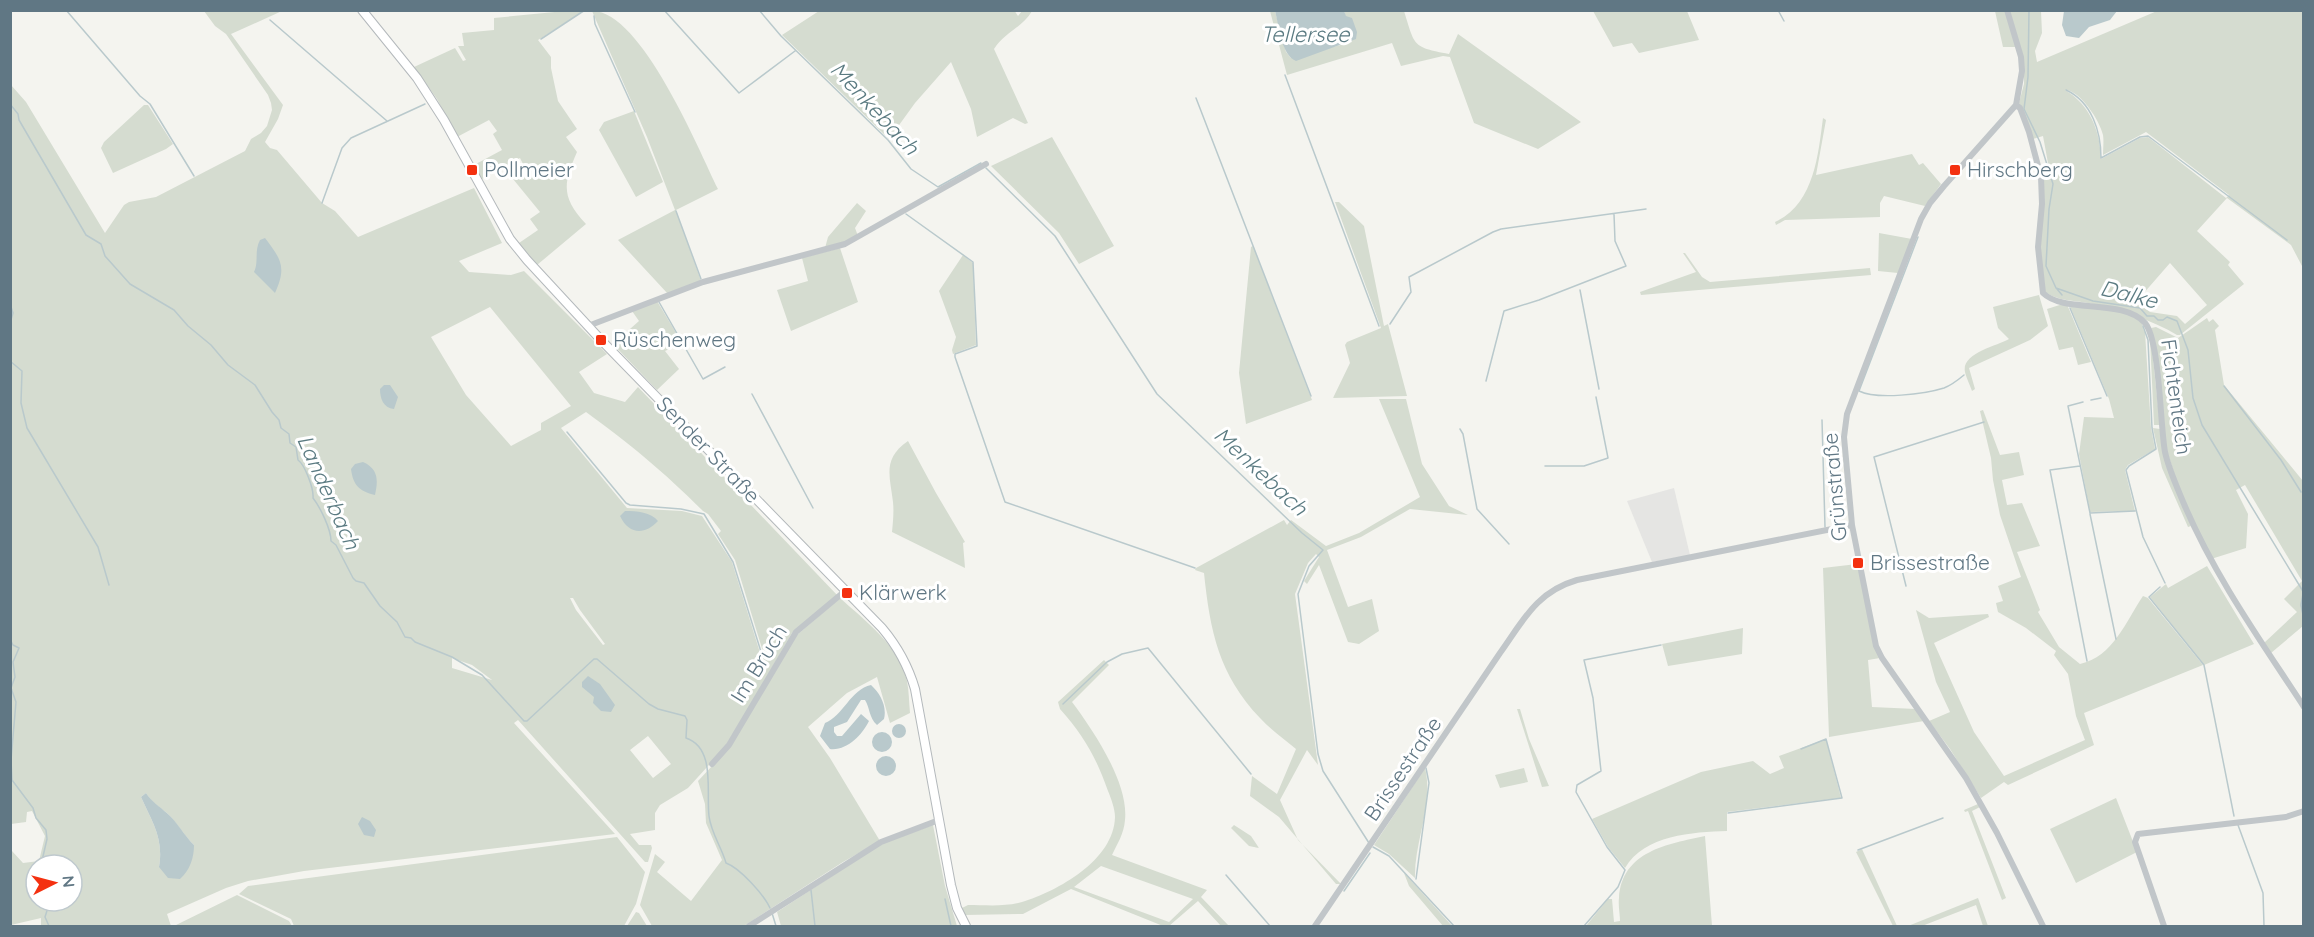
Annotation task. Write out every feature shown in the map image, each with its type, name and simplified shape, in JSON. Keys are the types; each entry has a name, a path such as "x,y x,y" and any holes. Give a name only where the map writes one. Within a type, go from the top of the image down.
{"main road":[{"name":"Sender Straße","path":"362,10 401,56 427,93 515,246 588,326 891,639 907,664 915,689 951,885 957,908 966,927"}],"street":[{"path":"2007,10 2021,57 2022,71 2016,105"},
{"name":"Grünstraße","path":"2016,105 1944,186 1921,219 1844,424 1844,437 1852,525 1873,633 1882,658 1966,778 2043,927"},
{"name":"Fichtenteich","path":"2016,105 2020,108 2029,132 2041,177 2042,204 2038,247 2043,293 2053,300 2115,309 2135,316 2147,325 2154,348 2165,453 2177,487 2211,562 2304,707"},
{"path":"588,326 703,282 845,244 986,164"},
{"name":"Brissestraße","path":"1315,927 1531,608 1548,592 1577,580 1852,525"},
{"name":"Im Bruch","path":"711,764 729,745 796,632 845,591"},
{"path":"2164,927 2135,842 2138,834 2286,817 2304,812"},
{"path":"749,927 881,842 939,820"}],"shaded area":[{"path":"1014,10 1018,16 1022,11 1032,11 994,49 1028,123 1025,124 1013,118 977,137 971,109 951,62 915,103 889,139 782,35 819,11"},
{"path":"204,11 282,11 231,34 283,105 265,142 270,148 277,150 322,203 335,211 358,237 474,188 502,243 459,261 469,272 511,275 524,271 607,354 579,372 594,393 625,402 638,387 838,596 792,633 728,744 688,788 660,805 655,813 655,830 630,834 639,845 651,845 648,862 645,862 518,720 514,723 615,834 304,871 248,881 226,888 167,914 171,926 41,926 41,918 11,925 11,843 12,851 24,863 24,913 84,913 84,853 41,853 45,836 32,811 27,812 26,822 11,824 11,85 26,102 105,233 124,205 156,197 245,151 251,139 267,126 272,110 268,95 226,34 215,26","holes":["490,307 571,406 541,423 541,430 511,446 466,395 431,337","586,412 632,447 708,514 721,531 718,534 735,560 764,655 761,656 732,562 702,516 682,511 627,508 561,428","570,598 573,598 605,644 603,645 576,610","452,658 472,665 492,680 452,668","648,736 671,764 653,778 630,750","146,793 168,814 194,845 159,867 158,839 141,797"]},
{"path":"584,11 538,40 551,57 558,101 577,129 566,137 577,152 569,173 567,190 572,206 586,224 537,265 519,243 538,230 530,219 540,212 513,179 526,170 520,158 482,179 474,165 502,150 493,134 497,131 489,120 457,137 437,99 414,67 455,48 463,61 466,60 458,46 464,46 462,33 494,30 494,18"},
{"path":"592,11 611,17 630,33 648,57 683,115 718,189 676,210 701,281 668,294 618,240 675,210 647,137"},
{"path":"1270,11 1275,11 1286,52 1291,58 1352,42 1344,11 1404,11 1410,32 1421,47 1449,54 1458,34 1581,122 1538,149 1474,123 1450,57 1443,56 1401,66 1392,43 1287,75"},
{"path":"1593,11 1687,11 1699,40 1639,53 1632,43 1613,47"},
{"path":"1995,11 2005,11 2016,47 2003,47"},
{"path":"2009,11 2041,11 2042,33 2035,51 2037,62 2157,11 2303,11 2303,265 2291,245 2227,198 2197,231 2230,262 2228,265 2244,284 2180,335 2125,312 2049,295 2044,291 2040,258 2041,168 2048,163 2043,136 2033,139 2019,103 2024,84 2024,70","holes":["2065,90 2077,95 2094,115 2103,135 2103,155 2146,132 2229,195 2226,198 2148,137 2140,138 2101,159 2096,128 2092,119 2081,103","2170,263 2207,305 2185,324 2177,316 2150,312 2136,302"]},
{"path":"144,105 148,105 173,144 113,173 101,148 104,142"},
{"path":"634,111 663,182 636,197 599,130 604,122"},
{"path":"1823,118 1826,120 1816,175 1912,154 1919,165 1923,163 1941,184 1925,206 1884,196 1880,203 1880,217 1785,220 1776,225 1775,222 1798,204 1812,178"},
{"path":"1052,137 1114,246 1079,264 1059,233 991,166"},
{"path":"1335,202 1339,202 1364,226 1384,326 1388,324 1407,396 1333,398 1350,363 1345,345 1347,342 1381,328"},
{"path":"857,203 866,211 855,228 858,236 825,248 828,237"},
{"path":"1879,233 1912,239 1898,273 1878,271"},
{"path":"1253,246 1312,400 1246,424 1239,373 1251,247"},
{"path":"840,248 858,302 791,331 777,290 808,281 802,258"},
{"path":"1683,253 1702,277 1710,282 1870,268 1871,275 1641,295 1640,292 1696,272"},
{"path":"963,255 973,263 976,345 953,354 956,337 939,291"},
{"path":"2039,295 2048,326 2030,340 1969,368 1975,389 1972,391 1965,372 1968,360 1981,351 2009,339 1998,328 1993,307"},
{"path":"657,301 682,343 665,351 679,369 657,390 613,344 639,321 632,311"},
{"path":"2066,303 2091,362 2078,365 2073,347 2059,350 2047,309"},
{"path":"2069,304 2108,309 2129,315 2142,324 2145,332 2151,428 2155,449 2128,465 2125,470 2135,511 2090,512 2079,454 2084,417 2114,418 2109,399"},
{"path":"2207,318 2209,322 2213,319 2219,326 2215,330 2224,385 2303,481 2303,626 2271,653 2264,643 2297,612 2284,599 2302,581 2245,485 2236,490 2248,514 2246,548 2211,559 2186,507 2167,452 2157,358 2151,328 2156,327 2178,338"},
{"path":"2150,339 2152,349 2160,425 2154,425"},
{"path":"1379,399 1406,399 1422,464 1449,506 1468,515 1410,509 1361,537 1327,550 1348,607 1372,599 1379,631 1359,644 1348,642 1319,565 1307,584 1304,581 1319,557 1316,554 1308,563 1295,594 1318,765 1307,750 1280,800 1297,839 1279,817 1250,796 1252,776 1277,794 1296,749 1260,718 1235,685 1226,669 1214,633 1204,573 1195,570 1284,520 1287,525 1291,520 1326,546 1359,533 1420,497"},
{"path":"1983,410 2000,455 2019,452 2024,475 2002,480 2007,505 2022,503 2040,546 2017,552 2040,610 2038,612 2059,647 2080,664 2101,654 2118,637 2143,596 2148,598 2203,665 2084,713 2094,745 2008,785 2004,782 1981,798 1929,721 1950,712 1936,682 1916,610 1929,618 1988,614 1989,617 1934,643 1974,732 2004,776 2085,740 2076,716 2068,674 2054,655 2056,651 2026,628 1998,612 1996,603 2003,601 1998,586 2021,577 2000,515 1991,458 1980,411"},
{"path":"2153,428 2160,429 2191,526 2188,527 2162,468"},
{"path":"908,441 965,542 963,543 965,568 892,532 891,461 894,454"},
{"path":"1674,488 1690,555 1652,562 1627,501"},
{"path":"1857,564 1880,658 1868,660 1872,707 1916,709 1924,721 1829,737 1823,568"},
{"path":"2207,566 2254,644 2204,665 2150,597 2166,584 2168,588"},
{"path":"840,598 889,645 903,668 908,685 910,713 890,723 877,677 847,693 808,727 830,758 880,841 843,862 744,926 652,926 640,905 655,854 665,862 657,872 691,901 722,860 706,823 705,804 698,781 713,765 797,635"},
{"path":"1743,628 1742,654 1668,666 1662,644"},
{"path":"1104,660 1109,665 1072,702 1108,758 1116,774 1125,805 1124,825 1112,855 1207,890 1201,897 1229,926 1221,926 1198,901 1169,926 1163,926 1071,889 1023,914 965,915 962,908 968,905 1016,904 1067,882 1095,860 1112,833 1115,817 1112,800 1094,757 1076,728 1060,709 1058,702","holes":["1101,866 1193,899 1169,922 1074,887"]},
{"path":"1517,709 1520,709 1529,739 1549,786 1542,787"},
{"path":"1826,739 1841,798 1727,812 1727,831 1685,834 1657,842 1644,848 1625,868 1608,847 1592,819 1701,772 1753,761 1770,774 1784,768 1779,756"},
{"path":"1425,768 1426,809 1417,850 1415,878 1389,854 1374,845"},
{"path":"1524,768 1528,782 1500,788 1495,775"},
{"path":"2116,798 2137,852 2076,883 2050,829"},
{"path":"1978,804 1980,807 1972,811 2006,898 2002,900 1968,811 1964,810"},
{"path":"933,825 945,886 957,926 781,926 777,912 881,844"},
{"path":"1234,825 1251,836 1259,848 1249,846 1231,828"},
{"path":"1705,836 1712,926 1586,926 1608,899 1612,899 1614,922 1620,921 1619,901 1622,882 1628,870 1638,860 1662,847"},
{"path":"617,837 645,872 636,904 624,926 294,926 291,919 239,894 248,886"},
{"path":"1302,844 1341,884 1336,884"},
{"path":"1862,849 1897,926 1893,926 1856,852"},
{"path":"1404,873 1452,926 1443,926 1409,886"},
{"path":"237,895 289,921 292,926 174,926"},
{"path":"1978,898 1988,926 1983,926 1976,905 1922,926 1908,926"},
{"path":"636,912 639,913 647,926 627,926"}],"water":[{"path":"2064,10 2128,11 2117,11 2110,20 2089,27 2079,38 2066,36 2062,25"},
{"name":"Tellersee","path":"1275,11 1344,11 1346,16 1352,18 1357,32 1356,39 1296,61 1287,53 1284,46"},
{"path":"265,238 280,264 281,276 275,293 254,272 258,244"},
{"path":"384,385 390,385 398,397 394,409 387,407 382,399 380,389"},
{"path":"363,462 375,472 377,485 375,495 365,492 353,479 351,469 355,464"},
{"path":"625,511 648,514 658,521 643,531 633,530 620,516"},
{"path":"588,676 600,684 615,705 611,712 601,711 593,703 594,697 582,687 582,682"},
{"path":"871,685 878,692 882,701 885,710 884,719 877,725 872,719 865,700 861,700 847,722 834,727 834,732 837,736 842,736 861,714 869,721 866,726 848,745 830,749 820,736 825,723 837,715 864,687"},
{"path":"896,724 902,724 906,731 902,738 896,738 892,734 892,728"},
{"path":"882,732 889,735 892,742 889,749 882,752 875,749 872,742 875,735"},
{"path":"886,756 893,759 896,766 893,773 886,776 879,773 876,766 879,759"},
{"path":"146,793 171,817 194,845 191,864 180,879 168,878 159,867 158,839 141,797"},
{"path":"362,817 370,821 376,830 374,837 364,835 358,824"}],"waterway":[{"path":"66,10 140,96 150,104 194,176"},
{"path":"541,39 585,10"},
{"path":"664,10 739,93 795,51"},
{"name":"Menkebach","path":"759,10 781,36 888,140 911,169 938,187 981,163"},
{"path":"1778,10 1784,21"},
{"name":"Dalke","path":"2029,10 2028,77 2024,109 2040,142 2053,184 2049,209 2046,266 2056,288 2093,301 2140,308 2147,316 2154,316 2158,320 2167,317 2177,321 2188,350 2193,398 2202,425 2304,593"},
{"path":"594,16 595,24 635,112"},
{"path":"270,20 387,121"},
{"path":"1285,75 1379,326"},
{"path":"2066,90 2082,102 2093,119 2097,128 2101,158 2140,137 2148,136 2287,240"},
{"path":"1196,98 1311,396"},
{"name":"Landerbach","path":"10,104 18,114 19,120 86,235 101,244 105,256 130,284 174,310 188,326 211,345 228,365 255,385 279,420 281,428 289,434 290,443 296,447 298,460 308,478 313,498 325,518 331,541 336,545 353,578 364,583 380,606 397,622 405,637 452,657 482,675 524,721 527,721 594,659 597,659 649,704 658,709 685,716 687,720 686,738 702,751 706,761 710,822 726,863 751,882 770,908"},
{"path":"322,203 342,148 351,138 425,104"},
{"name":"Menkebach","path":"986,168 1055,236 1157,394 1302,533 1323,550 1309,566 1298,594 1318,754 1323,771 1369,843"},
{"path":"1390,324 1411,292 1409,277 1493,232 1646,209"},
{"path":"676,211 701,279"},
{"path":"906,214 973,262 977,346 955,354 955,357 1005,502 1195,568"},
{"path":"1486,381 1504,311 1626,266 1615,241 1614,214"},
{"path":"1918,237 1859,391 1889,396 1925,392 1947,387 1964,375"},
{"name":"Dalke","path":"2057,289 2062,295"},
{"path":"1580,290 1599,389"},
{"path":"659,302 703,379 725,367"},
{"path":"10,304 13,313 10,323"},
{"path":"2070,308 2107,396"},
{"path":"2143,326 2148,340 2152,428 2156,449 2126,470 2143,537 2165,583"},
{"path":"10,361 22,371 21,403 27,428 98,547 109,585"},
{"path":"2224,386 2281,460 2301,492"},
{"path":"752,394 813,508"},
{"path":"1545,466 1584,466 1608,458 1596,397"},
{"path":"2091,400 2101,398"},
{"path":"2083,402 2068,406 2090,513 2135,511"},
{"path":"1822,420 1825,527"},
{"path":"1906,586 1874,457 1984,422"},
{"path":"1460,429 1463,434 1477,509 1509,544"},
{"path":"567,432 626,503 704,514 733,562 762,655"},
{"path":"2080,466 2050,470 2087,661"},
{"path":"2090,514 2116,639"},
{"path":"2160,587 2149,597 2204,665 2234,816"},
{"path":"2303,594 2301,605 2304,620"},
{"path":"10,612 10,618"},
{"path":"10,639 13,645 19,648 13,662 15,677 11,688 16,702 11,760 12,780 46,830 47,839 44,853"},
{"path":"1584,926 1618,887 1625,870 1607,847 1576,792 1577,785 1601,771 1593,698 1584,660 1661,645"},
{"path":"1063,704 1107,662 1122,654 1148,648 1251,774"},
{"path":"1728,813 1842,798 1826,739 1801,749"},
{"path":"1416,879 1429,783 1426,768"},
{"path":"1858,850 1943,818"},
{"path":"2238,825 2263,893 2264,926"},
{"name":"Menkebach","path":"1373,847 1389,856 1454,926"},
{"path":"1344,891 1370,853"},
{"path":"1226,875 1270,926"},
{"path":"811,890 815,926"},
{"path":"945,899 951,926"},
{"path":"46,913 45,917 49,926"},
{"name":"Landerbach","path":"772,913 776,926"}],"place":[{"name":"Pollmeier","path":"472,170"},
{"name":"Hirschberg","path":"1955,170"},
{"name":"Rüschenweg","path":"601,340"},
{"name":"Brissestraße","path":"1858,563"},
{"name":"Klärwerk","path":"847,593"}]}
